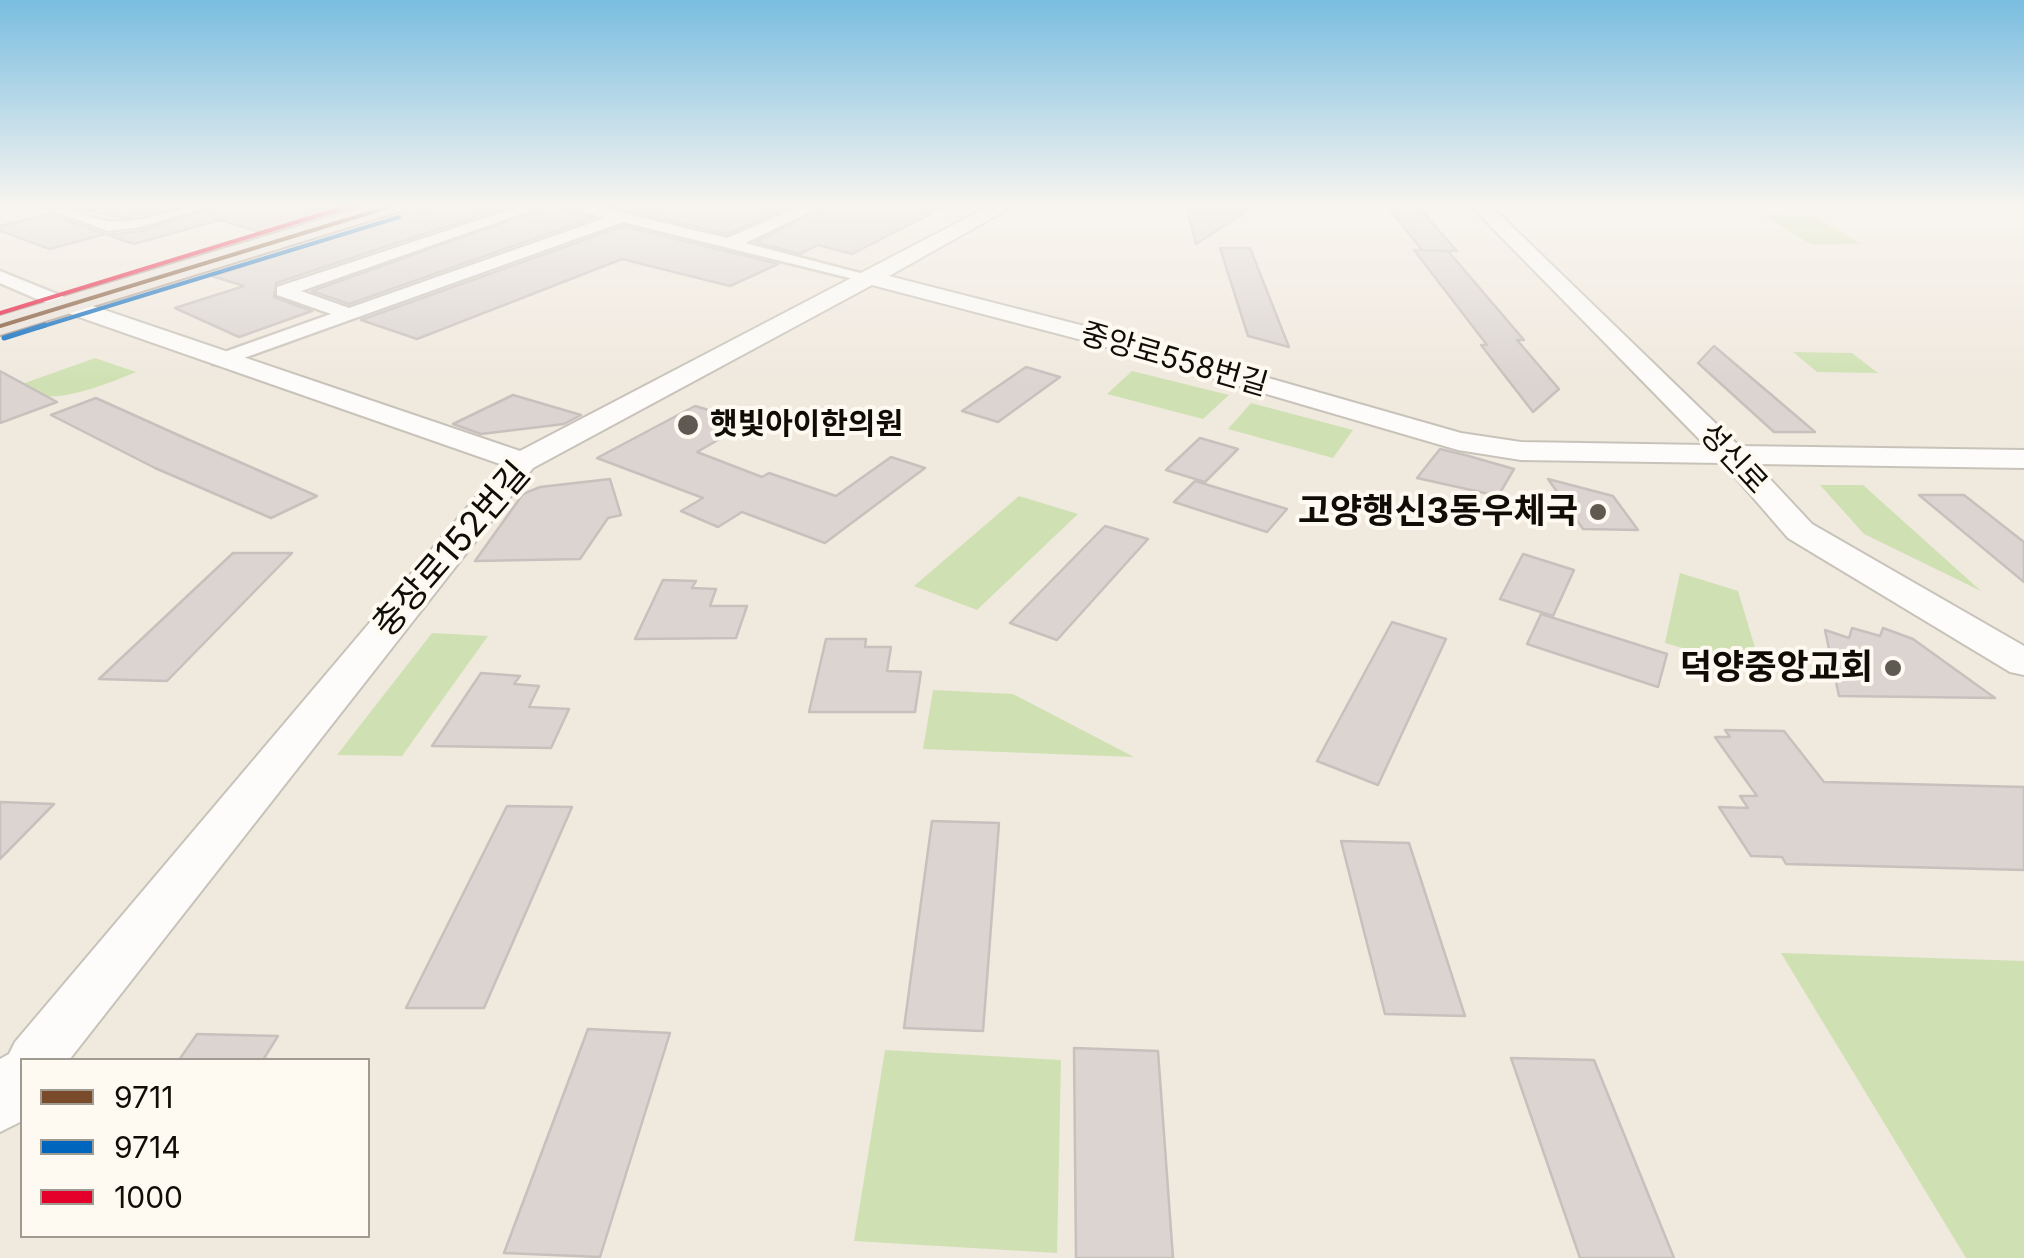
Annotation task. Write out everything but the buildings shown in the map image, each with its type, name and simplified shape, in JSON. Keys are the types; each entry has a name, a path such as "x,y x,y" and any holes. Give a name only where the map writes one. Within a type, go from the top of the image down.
{"main road":[{"path":"38,294 125,264"},
{"path":"0,304 147,264"},
{"path":"0,326 202,264"},
{"path":"67,305 212,264"}],"street":[{"path":"348,314 283,291 364,264"},
{"path":"220,360 490,264"},
{"name":"중앙로558번길","path":"814,264 1091,334 1458,442 1521,451 2024,459"},
{"name":"충장로152번길","path":"37,1058 522,462 897,264"},
{"name":"성신로","path":"1538,264 1732,455 1800,532 2024,664"},
{"path":"0,276 38,294 220,360 522,462"},
{"path":"0,1104 20,1079"}],"green space":[{"path":"1793,352 1852,353 1878,373 1817,372"},
{"path":"95,358 136,372 73,394 40,397 8,389"},
{"path":"1132,371 1229,395 1203,419 1107,394"},
{"path":"1251,403 1353,430 1333,458 1228,429"},
{"path":"1820,485 1863,485 1981,591 1864,534"},
{"path":"1019,496 1078,514 977,610 914,586"},
{"path":"1680,573 1738,591 1762,671 1665,643"},
{"path":"432,633 488,636 402,756 337,755"},
{"path":"933,690 1013,694 1134,757 923,749"},
{"path":"1781,953 2024,961 2024,1258 1966,1258"},
{"path":"885,1050 1061,1060 1057,1253 854,1241"}],"transit line":[{"name":"1000","path":"0,313 161,264"},
{"name":"9711","path":"0,326 203,264"},
{"name":"9714","path":"4,338 247,264"}],"place":[{"name":"햇빛아이한의원","path":"688,425"},
{"name":"고양행신3동우체국","path":"1598,512"},
{"name":"덕양중앙교회","path":"1893,668"}]}
